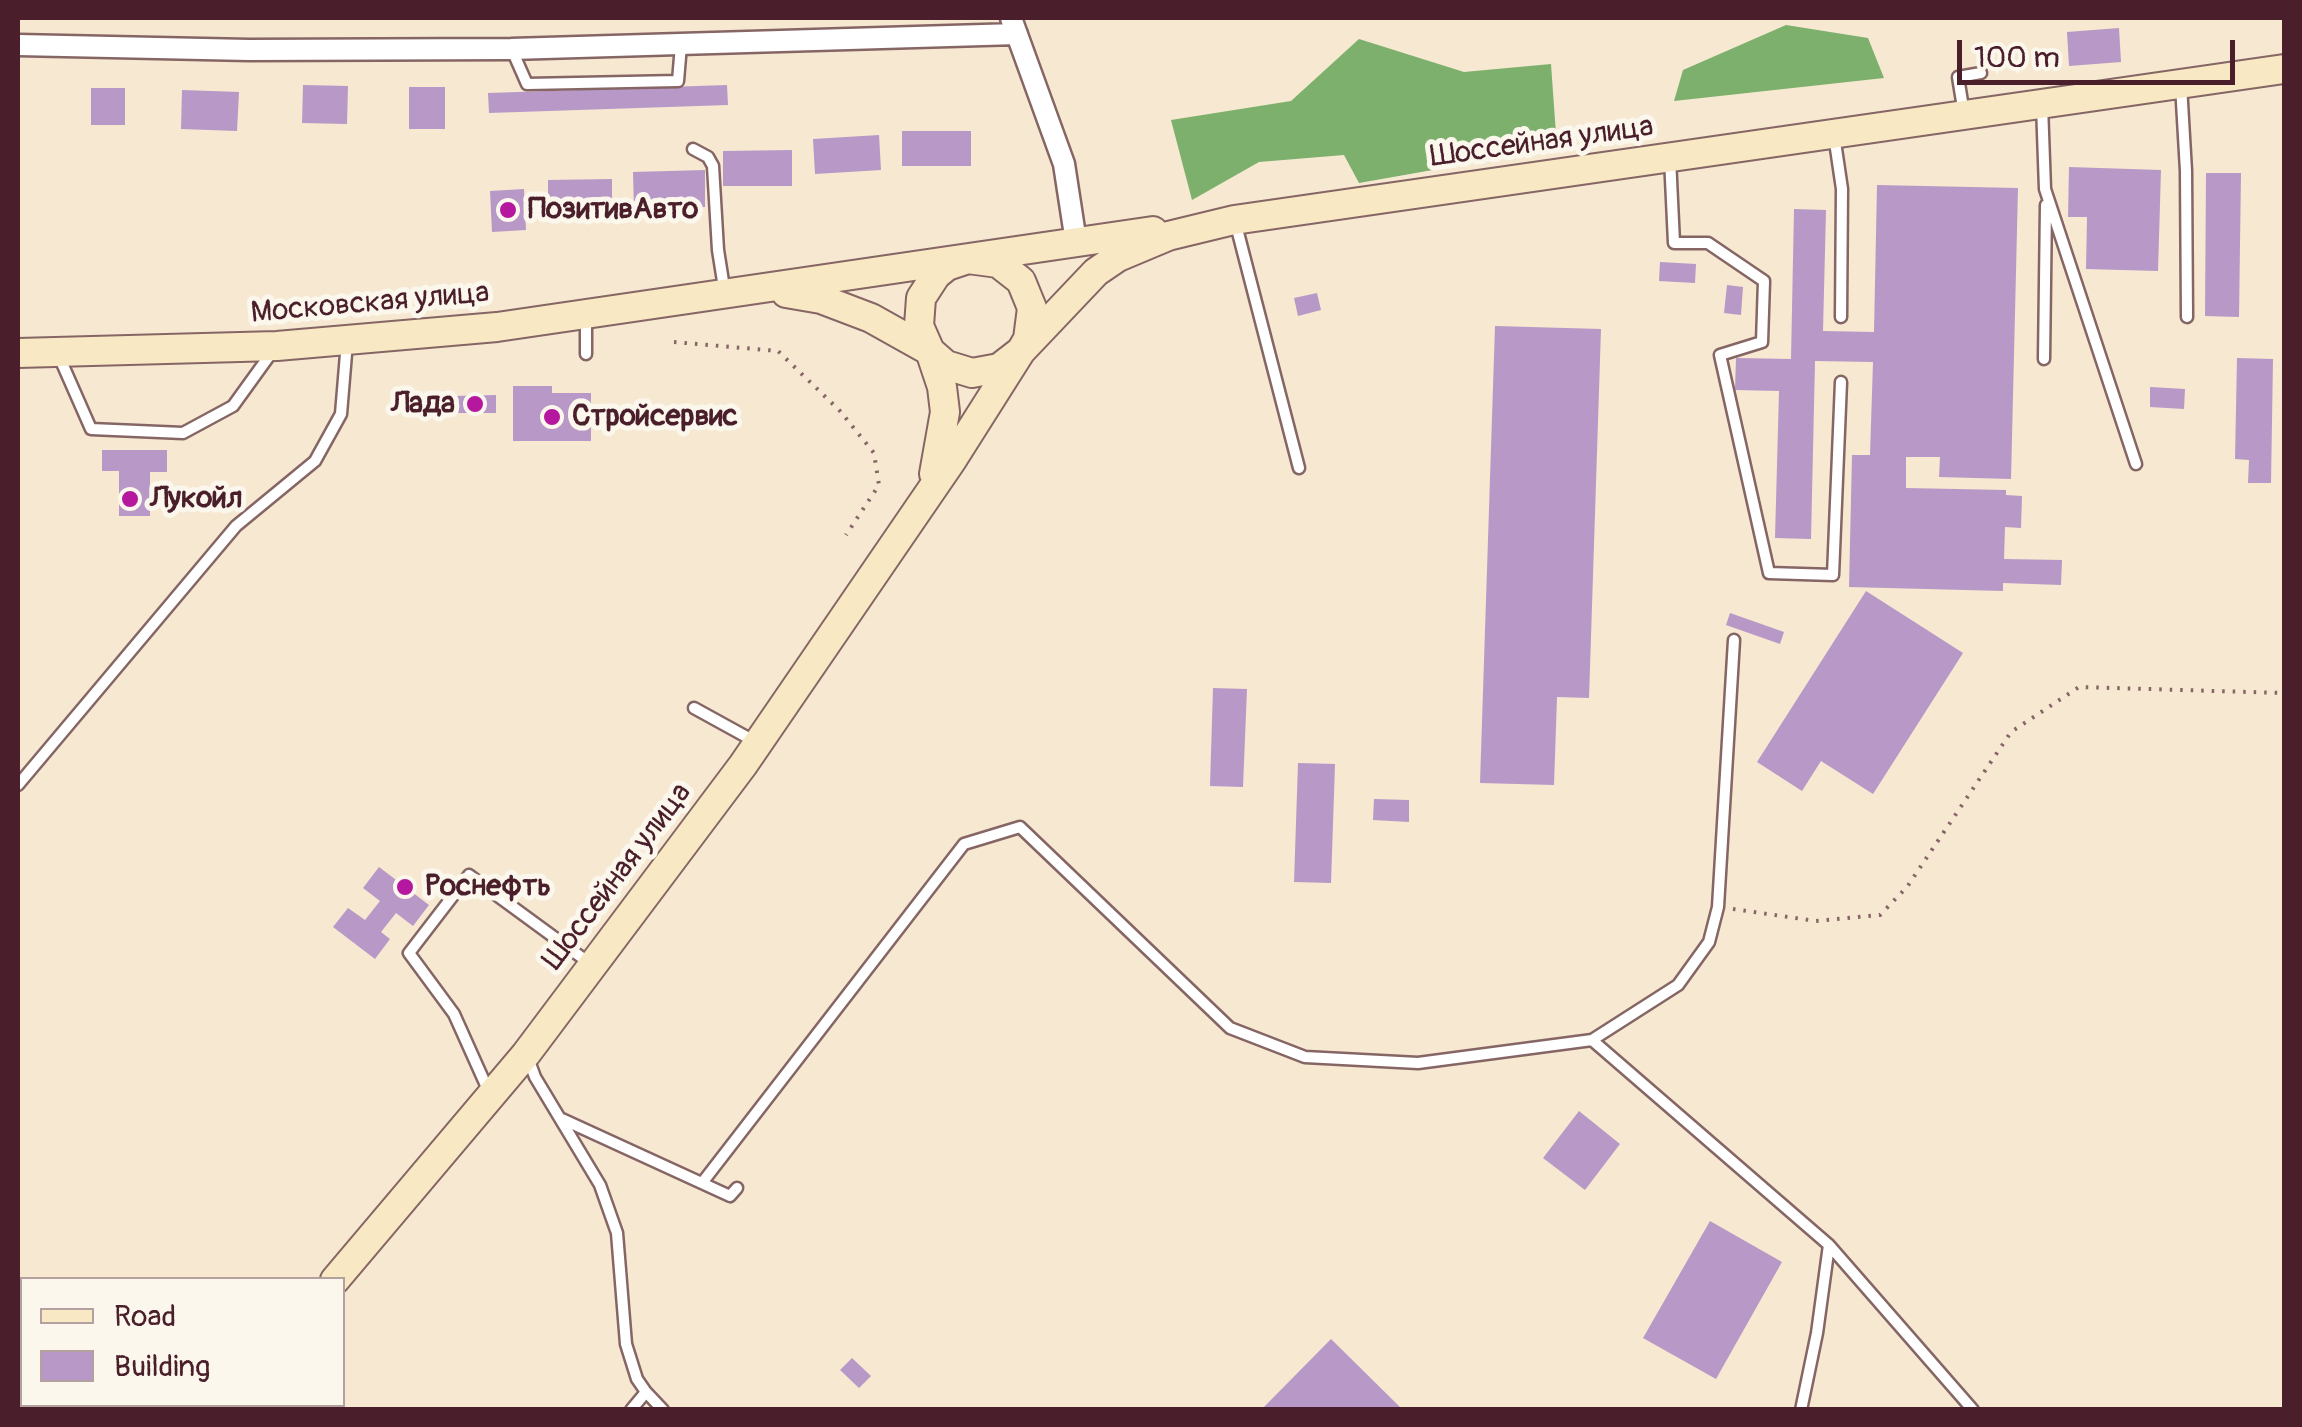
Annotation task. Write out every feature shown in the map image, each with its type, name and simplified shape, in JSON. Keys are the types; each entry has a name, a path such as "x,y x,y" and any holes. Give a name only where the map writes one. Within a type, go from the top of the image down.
{"main road":[{"name":"Шоссейная улица","path":"338,1277 526,1054 593,966 757,743 1020,351 1096,272 1118,257 1155,241 1234,220 2284,69"},
{"name":"Московская улица","path":"18,354 347,342 586,315 1234,220"},
{"path":"930,351 919,326 921,298 936,275 968,259 998,263 1010,270 1028,294 1032,324 1020,351"},
{"name":"Московская улица","path":"726,295 778,292 821,299 871,318 930,351 946,365 972,373 999,368 1020,351"},
{"name":"Шоссейная улица","path":"927,494 939,458 945,412 942,387 930,351"}],"street":[{"path":"18,46 511,49 680,45 1014,26 1064,164 1076,242"}],"lane":[{"path":"511,49 526,84 659,82 678,81 680,45"},
{"path":"1964,115 1958,76 1981,73"},
{"path":"2181,84 2187,316"},
{"path":"2042,104 2046,194 2044,359"},
{"path":"1834,134 1842,189 1841,317"},
{"path":"693,149 708,157 713,166 718,250 726,295"},
{"path":"1670,158 1674,243 1708,243 1764,281 1762,342 1720,355 1769,573 1833,574 1841,382"},
{"path":"2046,194 2136,464"},
{"path":"1234,220 1299,468"},
{"path":"586,315 586,354"},
{"path":"18,784 236,526 316,461 341,414 347,342"},
{"path":"58,353 91,429 183,433 233,406 277,346"},
{"path":"702,1183 964,844 1020,827 1230,1028 1305,1057 1418,1063 1592,1040 1678,985 1709,942 1718,906 1734,640"},
{"path":"694,708 757,743"},
{"path":"490,1096 454,1014 409,953 469,875 593,966"},
{"path":"1592,1040 1829,1244 1973,1410"},
{"path":"526,1054 535,1078 600,1185 617,1233 626,1344 637,1379 662,1410"},
{"path":"561,1118 730,1196 737,1188"},
{"path":"1801,1410 1829,1244"},
{"path":"631,1410 646,1392"}],"path":[{"path":"674,342 778,351 840,411 874,453 879,485 846,535"},
{"path":"1718,906 1816,921 1880,915 1907,886 2011,732 2080,687 2284,693"}],"green space":[{"path":"1786,25 1868,38 1884,78 1674,101 1683,70"},
{"path":"1359,39 1464,72 1551,64 1557,148 1359,183 1344,155 1259,162 1192,200 1171,120 1291,101"}],"building":[{"path":"2119,28 2121,62 2069,66 2067,32"},
{"path":"303,85 348,86 347,124 302,123"},
{"path":"727,85 728,105 489,113 488,93"},
{"path":"409,87 445,87 445,129 409,129"},
{"path":"91,88 125,88 125,125 91,125"},
{"path":"182,90 239,92 237,131 181,129"},
{"path":"902,131 971,131 971,166 902,166"},
{"path":"879,135 881,170 815,174 813,139"},
{"path":"792,150 792,186 723,186 723,151"},
{"path":"2069,167 2161,170 2158,271 2086,269 2087,217 2068,217"},
{"path":"705,170 705,207 634,209 633,172"},
{"path":"2206,173 2241,173 2239,317 2205,316"},
{"path":"612,179 612,214 548,215 548,180"},
{"path":"1877,185 2018,188 2011,479 1939,477 1940,457 1906,457 1906,488 2006,490 2006,495 2022,496 2021,528 2005,527 2004,559 2062,560 2061,585 2003,583 2003,591 1849,587 1852,455 1870,455 1873,362 1815,361 1811,539 1775,538 1779,391 1735,390 1736,358 1791,359 1794,209 1826,210 1823,331 1874,332"},
{"name":"ПозитивАвто","path":"524,189 526,230 492,232 490,191"},
{"path":"1660,262 1696,264 1695,283 1659,281"},
{"path":"1727,285 1743,287 1741,315 1724,313"},
{"path":"1317,293 1321,310 1298,316 1294,298"},
{"path":"1495,326 1601,329 1589,698 1557,697 1554,785 1480,783"},
{"path":"2237,358 2273,359 2271,483 2248,483 2249,460 2235,459"},
{"name":"Стройсервис","path":"513,386 552,386 552,393 591,393 591,441 513,441"},
{"path":"2150,387 2185,389 2184,409 2150,407"},
{"name":"Лада","path":"496,395 496,413 453,413 453,396"},
{"path":"102,450 167,450 167,472 150,472 150,516 119,516 119,471 102,471"},
{"path":"1866,591 1963,653 1873,794 1821,761 1802,791 1757,762"},
{"path":"1730,613 1784,632 1780,644 1726,625"},
{"path":"1213,688 1247,689 1243,787 1210,786"},
{"path":"1298,763 1335,764 1331,883 1294,882"},
{"path":"1374,799 1409,800 1409,822 1373,820"},
{"path":"379,867 429,905 413,926 396,913 381,932 390,939 375,959 333,927 348,908 365,920 380,901 363,888"},
{"path":"1579,1111 1620,1144 1585,1190 1543,1158"},
{"path":"1710,1221 1782,1262 1716,1379 1643,1338"},
{"path":"1331,1339 1403,1410 1261,1410"},
{"path":"852,1358 871,1376 859,1388 840,1370"}],"place":[{"name":"ПозитивАвто","path":"508,210"},
{"name":"Лада","path":"475,404"},
{"name":"Стройсервис","path":"552,417"},
{"name":"Лукойл","path":"130,499"},
{"name":"Роснефть","path":"405,887"}]}
